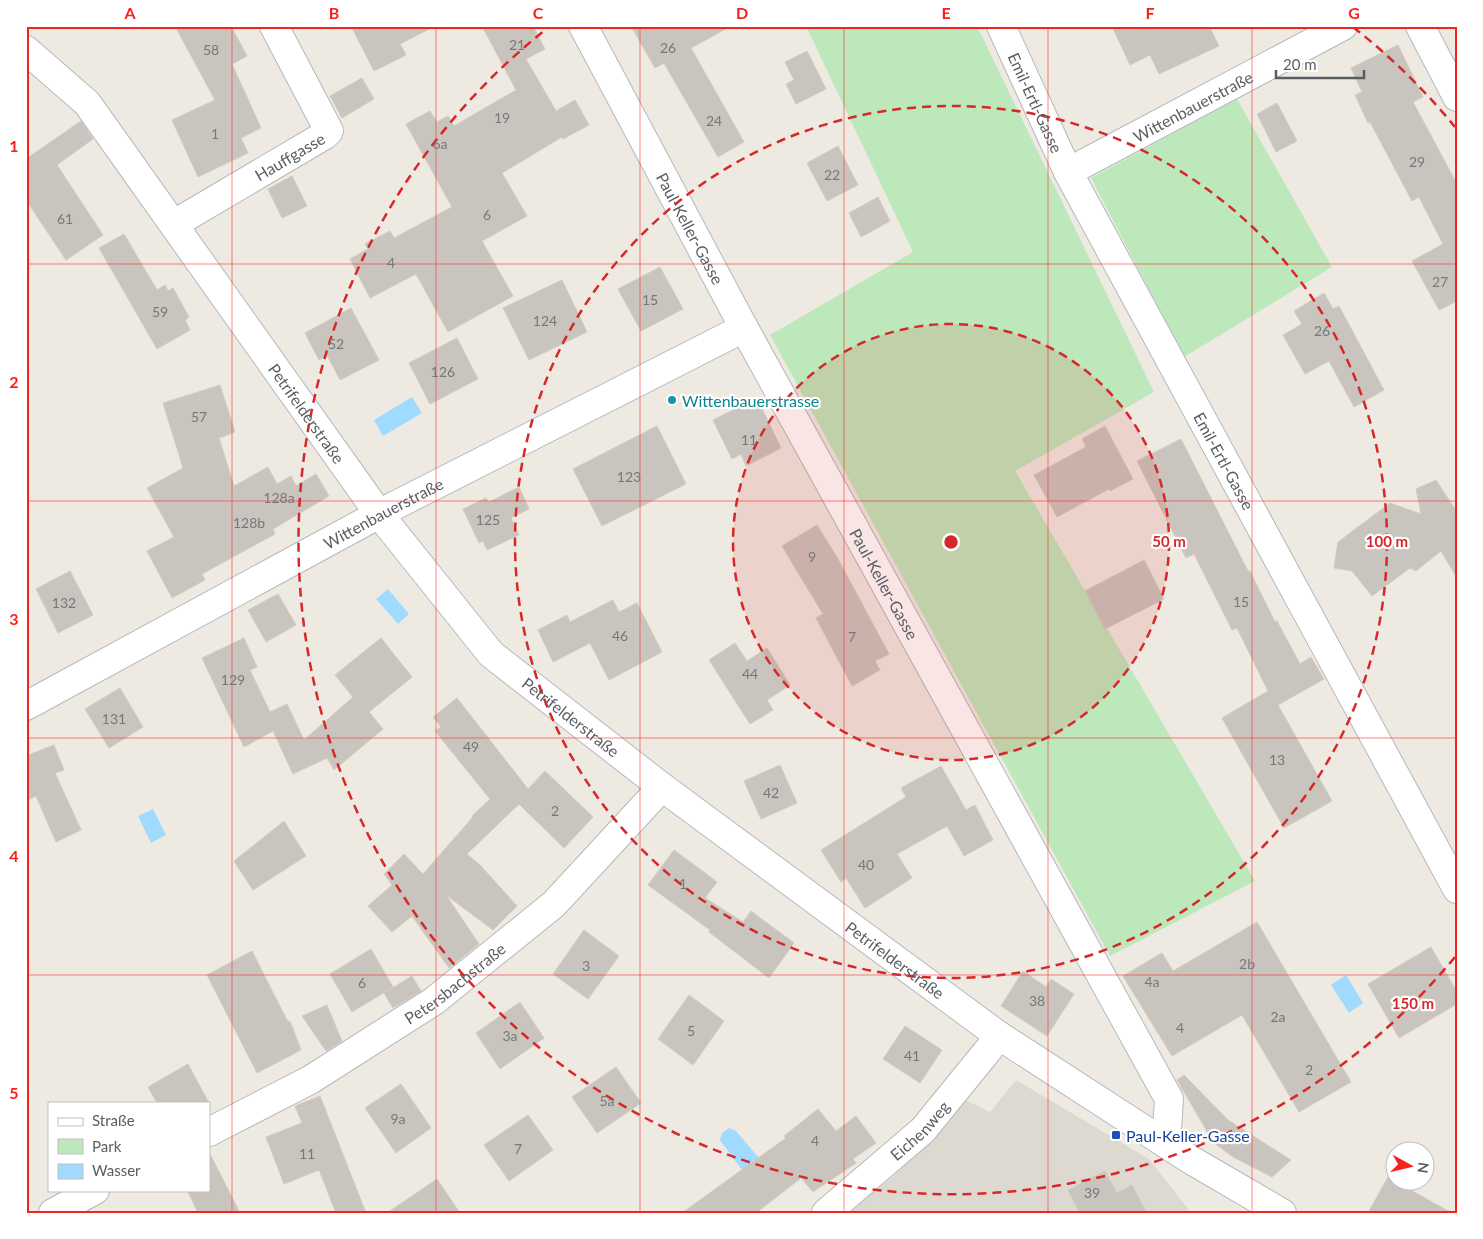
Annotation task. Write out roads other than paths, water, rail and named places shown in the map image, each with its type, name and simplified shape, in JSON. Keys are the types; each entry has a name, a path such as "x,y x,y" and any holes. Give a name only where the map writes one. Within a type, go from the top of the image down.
{"street":[{"name":"Hauffgasse","path":"174,224 329,131 274,26"},
{"name":"Paul-Keller-Gasse","path":"583,26 744,328 1169,1099 1166,1144"},
{"name":"Emil-Ertl-Gasse","path":"1001,26 1068,172 1457,889"},
{"name":"Wittenbauerstraße","path":"1068,172 1343,26"},
{"path":"1420,26 1457,97"},
{"name":"Petrifelderstraße","path":"26,50 86,104 174,224 379,514 491,654 662,787 998,1035 1166,1144 1282,1213"},
{"name":"Wittenbauerstraße","path":"26,706 379,514 744,328"},
{"name":"Petersbachstraße","path":"210,1131 310,1080 434,1000 554,904 662,787"},
{"name":"Eichenweg","path":"826,1213 923,1130 989,1050 998,1035"},
{"path":"53,1213 91,1192"}],"water":[{"path":"412,397 422,413 383,436 374,420"},
{"path":"388,589 409,614 398,624 376,599"},
{"path":"153,809 166,835 151,843 138,816"},
{"path":"1346,975 1363,1003 1349,1013 1331,985"},
{"path":"729,1128 736,1131 759,1158 742,1170 720,1140 722,1133"}],"place":[{"name":"Wittenbauerstrasse","path":"672,400"},
{"name":"Paul-Keller-Gasse","path":"1116,1135"}]}
